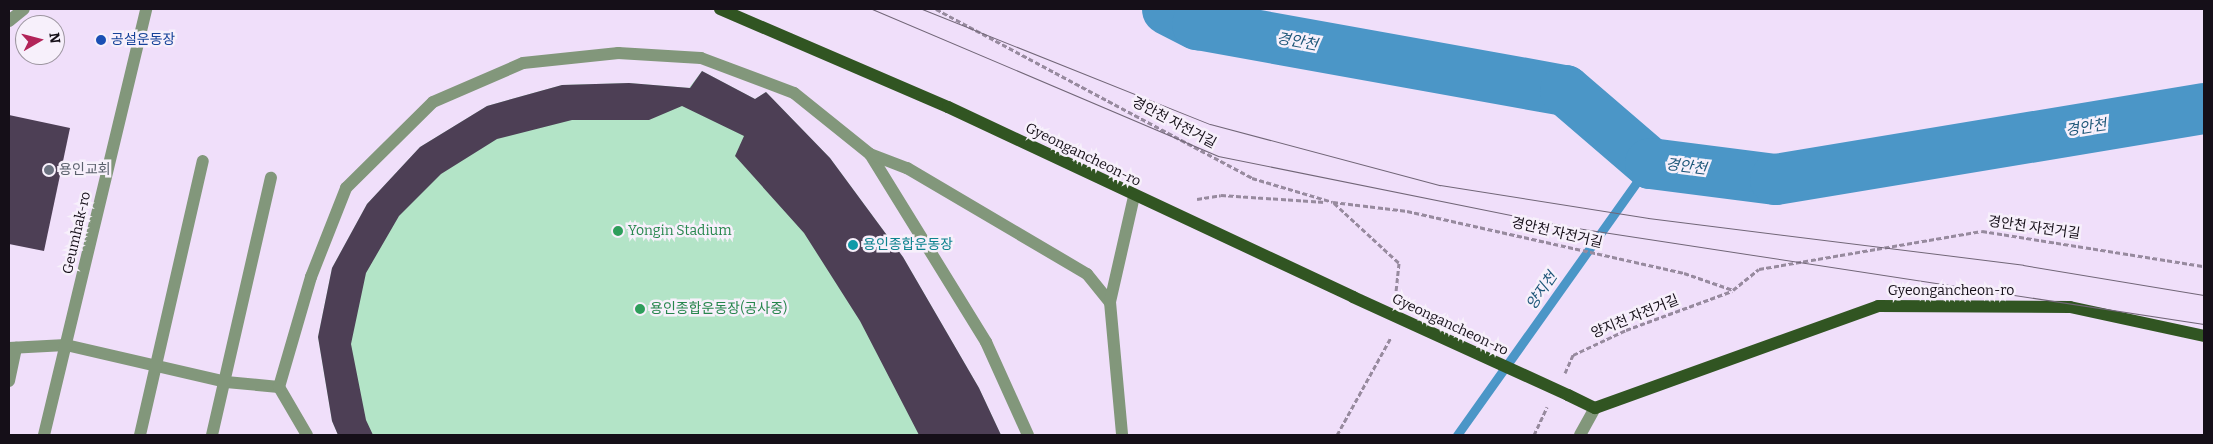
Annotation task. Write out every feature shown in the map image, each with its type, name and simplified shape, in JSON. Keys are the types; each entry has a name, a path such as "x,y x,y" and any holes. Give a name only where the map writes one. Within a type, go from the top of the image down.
{"main road":[{"name":"Gyeongancheon-ro","path":"720,9 948,107 1134,196 1595,408 1878,306 2070,307 2204,336"}],"street":[{"path":"9,21 24,9"},
{"name":"Geumhak-ro","path":"44,435 146,9"},
{"path":"307,435 279,387 311,277 346,188 433,102 524,63 618,53 701,58 794,93 870,154 907,168 1087,274 1110,302"},
{"path":"870,154 986,342 1028,435"},
{"path":"140,435 154,365 204,161"},
{"path":"212,435 226,382 272,178"},
{"path":"1122,435 1110,302 1134,196"},
{"path":"9,381 12,348 66,345 226,382 279,387"},
{"path":"1580,435 1595,408"}],"path":[{"name":"경안천 자전거길","path":"936,9 1252,178 1333,202 1407,211 1684,273 1733,290 1759,269 1982,231 2204,266"},
{"path":"1193,200 1221,195 1333,202"},
{"name":"양지천 자전거길","path":"1560,382 1573,355 1626,330 1733,290"},
{"path":"1534,435 1551,400"}],"green space":[{"name":"Yongin Stadium","path":"702,71 755,99 766,92 830,158 903,257 979,388 1001,435 338,435 332,421 318,337 332,268 367,204 420,147 487,106 562,85 629,83 689,88"}],"building":[{"name":"용인종합운동장","path":"702,71 755,99 766,92 830,158 903,257 979,388 1001,435 919,435 860,321 804,233 735,156 744,136 682,106 649,120 572,120 497,139 441,174 399,216 366,273 351,344 366,420 373,435 338,435 332,421 318,337 332,268 367,204 420,147 487,106 562,85 629,83 690,88"},
{"name":"용인교회","path":"9,115 70,128 44,251 9,244"}],"waterway":[{"name":"경안천","path":"1167,9 1197,24 1565,90 1650,163 1775,179 2204,108"},
{"name":"양지천","path":"1457,435 1650,163"}],"tram line":[{"path":"872,9 1218,156 1570,227 2204,324"},
{"path":"922,9 1210,124 1440,185 1648,218 2023,265 2204,295"}],"place":[{"name":"공설운동장","path":"101,40"},
{"name":"용인교회","path":"49,170"},
{"name":"Yongin Stadium","path":"618,231"},
{"name":"용인종합운동장","path":"853,245"},
{"name":"용인종합운동장(공사중)","path":"640,309"}]}
